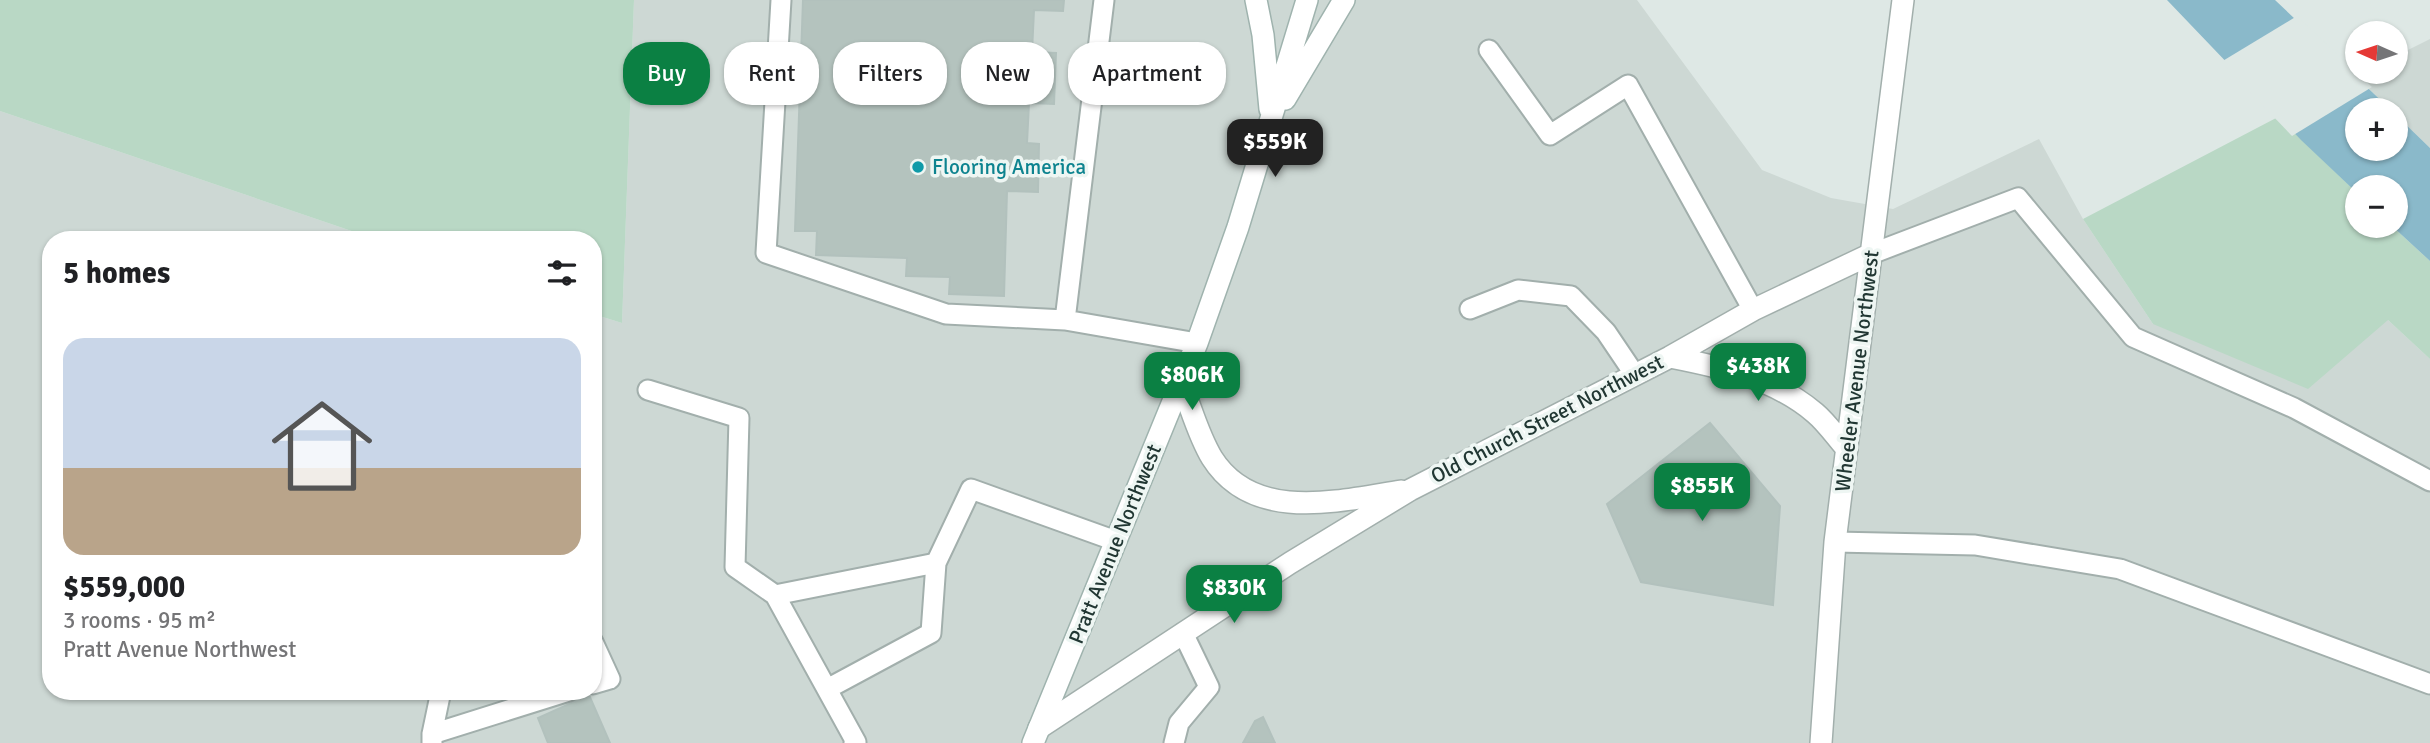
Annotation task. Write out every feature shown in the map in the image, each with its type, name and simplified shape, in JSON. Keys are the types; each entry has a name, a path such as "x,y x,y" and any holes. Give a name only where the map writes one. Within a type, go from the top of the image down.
{"street":[{"path":"1256,0 1264,35 1271,122"},
{"name":"Pratt Avenue Northwest","path":"1036,736 1197,343 1238,227 1307,0"},
{"path":"1271,122 1344,0"},
{"name":"Wheeler Avenue Northwest","path":"1821,743 1835,542 1903,0"},
{"name":"Old Church Street Northwest","path":"1036,736 1183,633 1290,563 1410,490 1635,375 1753,310 1871,254"},
{"path":"1670,356 1746,375 1788,394 1816,414 1847,449"},
{"name":"Old Church Street Northwest","path":"1181,383 1200,434 1212,457 1226,476 1246,491 1265,498 1302,503 1410,490"}],"lane":[{"path":"781,0 766,253 946,314 1065,320 1197,343"},
{"path":"1065,320 1104,0"},
{"path":"1489,50 1550,135 1628,85 1753,310"},
{"path":"1871,254 2018,198 2133,337 2294,408 2430,481"},
{"path":"1469,309 1518,290 1571,296 1606,332 1635,375"},
{"path":"648,390 739,418 735,567 775,595 855,743"},
{"path":"827,689 930,634 936,563 971,489 1116,541"},
{"path":"1835,542 1975,545 2120,569 2430,684"},
{"path":"775,595 936,563"},
{"path":"1174,743 1179,723 1209,687 1183,633"},
{"path":"602,662 610,679 602,681"},
{"path":"439,700 432,738 543,700"}],"shaded area":[{"path":"634,0 1637,0 1762,170 1831,198 1893,209 2039,139 2083,219 2153,324 2388,320 2430,359 2430,743 0,743 0,111 352,231 42,231 42,700 602,700 602,317 622,323 630,105 710,105 710,42 632,42"},
{"path":"2430,39 2430,148 2408,127 2408,98 2378,98 2363,84 2408,84 2408,50"}],"green space":[{"path":"0,0 634,0 632,42 623,42 623,105 630,105 622,323 602,317 602,231 352,231 0,111"},
{"path":"2278,117 2345,181 2345,238 2405,238 2430,261 2430,359 2388,320 2308,389 2153,324 2083,219"}],"water":[{"path":"2167,0 2275,0 2345,66 2345,84 2364,84 2378,98 2345,98 2345,161 2408,161 2408,127 2430,148 2430,261 2405,238 2408,238 2408,175 2345,175 2345,182 2301,140"}],"pier":[{"path":"2297,16 2345,61 2345,84 2369,84 2372,87 2354,98 2345,98 2345,104 2292,136 2221,62"}],"building":[{"name":"Flooring America","path":"803,0 1064,0 1063,11 1034,10 1032,42 961,42 961,105 1029,105 1027,143 1039,144 1038,192 1007,191 1004,296 949,294 950,277 906,276 907,258 816,255 817,231 795,231 799,105 819,105 819,42 802,42"},
{"name":"Flooring America","path":"1054,53 1056,53 1054,104"},
{"path":"1710,423 1780,506 1773,605 1641,582 1607,504"},
{"path":"578,700 591,700 610,743 548,743 538,718"},
{"path":"1263,717 1275,743 1243,743 1255,721"}],"place":[{"name":"Flooring America","path":"918,167"}]}
